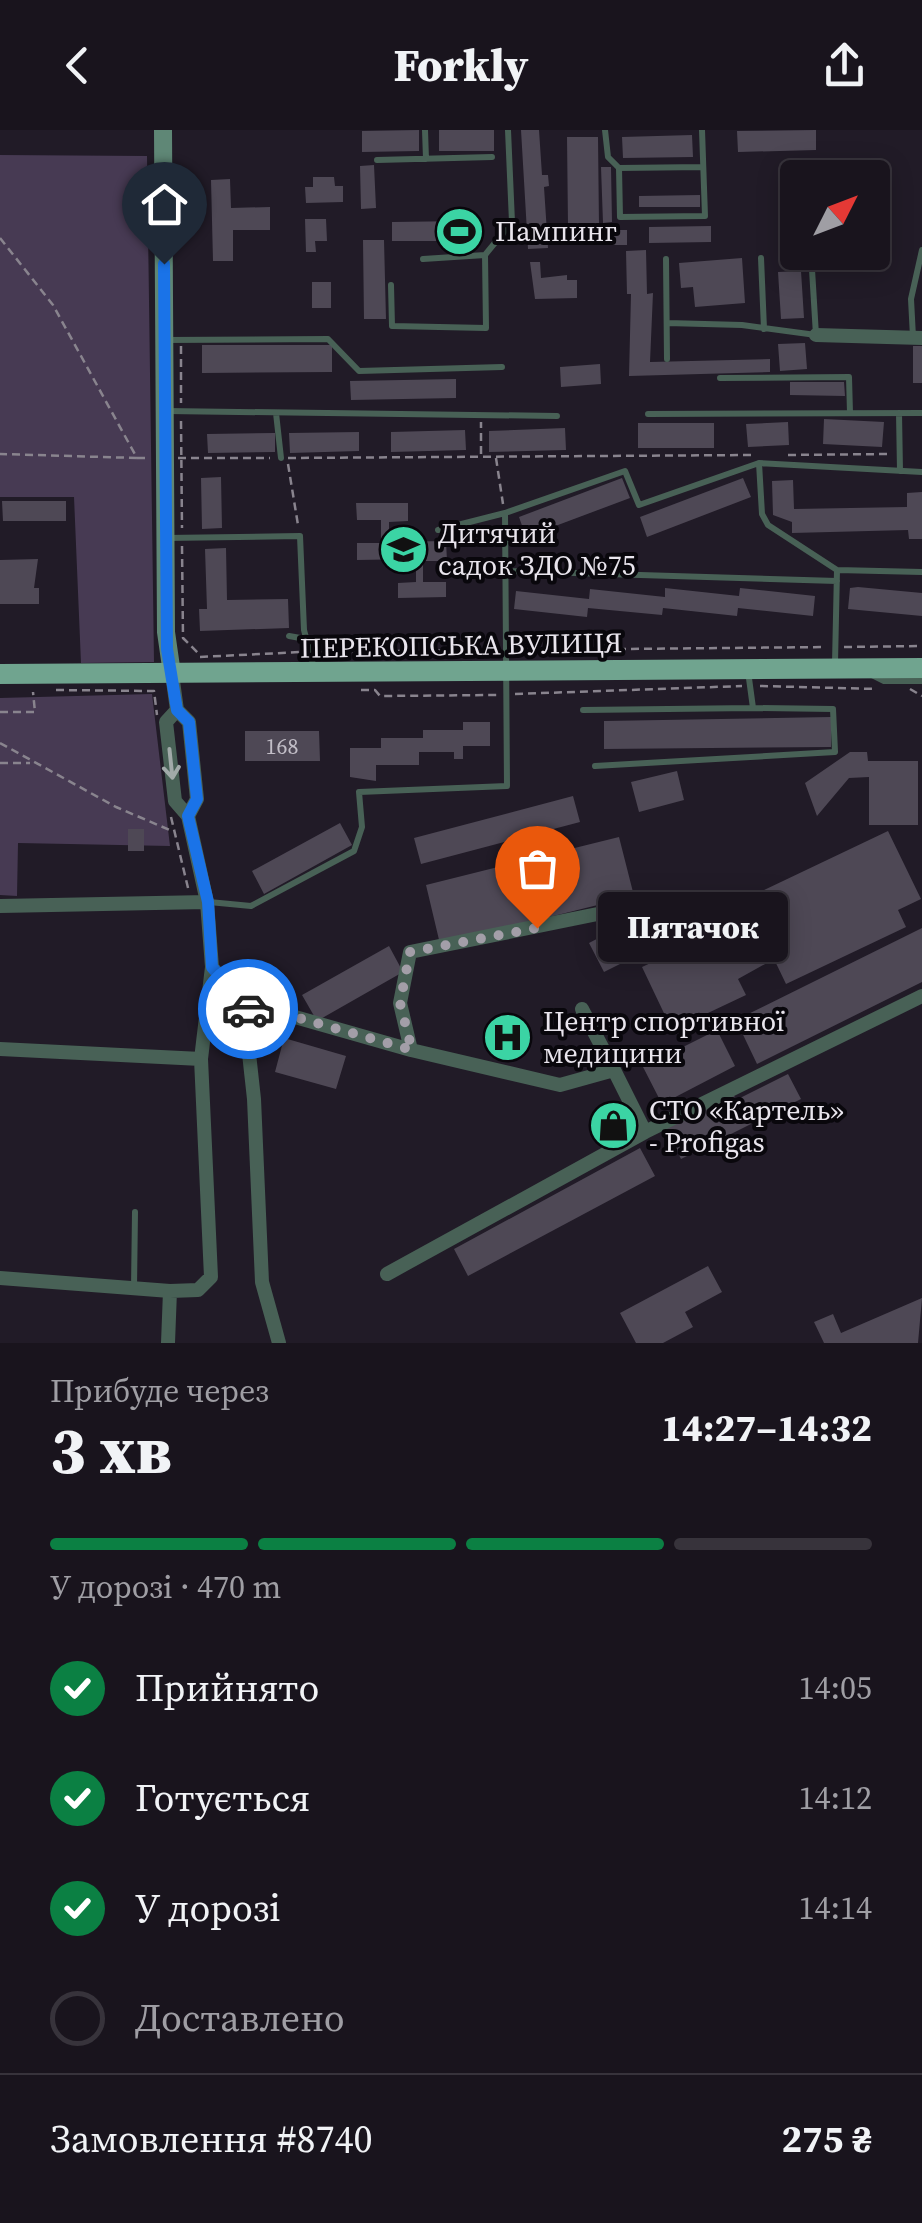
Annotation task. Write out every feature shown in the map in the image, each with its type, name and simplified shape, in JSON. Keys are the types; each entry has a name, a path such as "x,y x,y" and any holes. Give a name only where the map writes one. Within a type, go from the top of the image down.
{"main road":[{"path":"163,130 173,340 174,538 166,632 172,674"},
{"name":"ПЕРЕКОПСЬКА ВУЛИЦЯ","path":"0,674 316,674 509,661 749,678 835,669 922,668"}],"street":[{"path":"816,334 918,338"},
{"path":"172,674 177,710 189,722 197,799 188,816"},
{"path":"0,1278 170,1291 198,1290 212,1277 201,1059 212,967 208,902 188,816 175,802 166,722 177,710"},
{"path":"0,906 208,902"},
{"path":"412,1050 400,1003 410,952 642,905"},
{"path":"212,967 244,1008 254,1099 262,1282 279,1343"},
{"path":"387,1274 646,1132 922,996"},
{"path":"244,1008 281,1013 412,1050 560,1085 614,1070"},
{"path":"582,1009 646,1132"},
{"path":"0,1050 201,1059"},
{"path":"168,1343 170,1291"}],"lane":[{"path":"425,130 426,159"},
{"path":"391,285 392,326 486,328 485,255 512,222 508,130"},
{"path":"604,130 608,157 619,168 620,217 705,216 702,130"},
{"path":"377,160 492,157"},
{"path":"619,168 704,167"},
{"path":"918,338 911,299 922,250"},
{"path":"422,259 485,255"},
{"path":"761,258 764,329"},
{"path":"666,259 667,359"},
{"path":"666,323 816,334 812,270"},
{"path":"173,340 328,339 359,371 502,368"},
{"path":"720,378 848,377 850,413"},
{"path":"174,412 557,416"},
{"path":"276,413 284,458"},
{"path":"899,413 900,471"},
{"path":"648,414 922,413"},
{"path":"760,459 764,521 838,570 922,572"},
{"path":"438,530 505,513 625,471 639,505 760,459 922,472"},
{"path":"208,902 250,906 354,850 362,827 358,792 508,786 505,513"},
{"path":"174,538 300,536 306,639 316,674"},
{"path":"835,669 838,570"},
{"path":"508,571 837,581"},
{"path":"290,636 306,639"},
{"path":"857,669 884,680 922,682"},
{"path":"749,678 753,708"},
{"path":"583,710 834,708 835,752 595,766"},
{"path":"134,1289 135,1212"}],"path":[{"path":"0,238 53,305 137,458 0,454"},
{"path":"173,340 174,538 183,638 200,656 200,664"},
{"path":"481,415 481,456"},
{"path":"780,455 900,454"},
{"path":"496,456 505,513"},
{"path":"173,458 760,459"},
{"path":"284,458 300,536"},
{"path":"200,656 310,652 509,661 922,646"},
{"path":"361,690 375,690 380,696 508,694 749,678 882,689"},
{"path":"896,689 922,696"},
{"path":"0,712 34,712 33,690"},
{"path":"50,690 154,691"},
{"path":"0,742 32,763 172,832 189,901"},
{"path":"0,763 32,763"}],"shaded area":[{"path":"0,155 147,156 154,662 81,663 74,497 0,497"},
{"path":"152,694 170,846 18,843 17,896 0,895 0,698"}],"building":[{"path":"419,130 419,151 362,152 362,131"},
{"path":"439,130 494,130 494,151 439,151"},
{"path":"521,130 539,130 542,175 548,175 549,186 544,187 548,248 528,249"},
{"path":"816,130 816,150 738,152 737,131"},
{"path":"692,135 693,157 623,158 622,137"},
{"path":"567,137 598,137 599,226 568,226"},
{"path":"374,165 376,208 361,209 360,166"},
{"path":"601,167 611,167 612,222 603,223"},
{"path":"313,177 334,177 335,186 343,186 343,202 306,203 305,187 313,187"},
{"path":"230,179 231,208 270,207 270,230 233,230 233,261 213,261 211,180"},
{"path":"700,195 700,207 639,207 639,196"},
{"path":"305,219 326,219 327,241 315,241 316,252 306,252"},
{"path":"464,221 465,241 392,241 392,222"},
{"path":"711,226 711,242 649,243 649,227"},
{"path":"605,230 627,230 627,245 606,245"},
{"path":"363,240 384,240 386,319 364,319"},
{"path":"646,250 647,294 653,293 650,362 770,359 770,372 629,376 631,294 627,294 626,251"},
{"path":"742,258 745,303 695,307 693,287 681,288 679,263"},
{"path":"530,262 540,262 541,278 567,275 567,280 577,280 577,298 535,299"},
{"path":"801,271 804,318 781,319 778,272"},
{"path":"312,282 331,282 331,308 312,308"},
{"path":"805,343 807,369 780,371 778,344"},
{"path":"202,345 332,345 332,372 202,373"},
{"path":"913,346 922,346 922,383 913,383"},
{"path":"600,364 601,384 561,387 560,367"},
{"path":"456,379 456,398 351,400 350,381"},
{"path":"790,382 844,382 845,396 790,395"},
{"path":"824,419 884,422 882,447 823,444"},
{"path":"788,422 789,445 748,447 746,424"},
{"path":"638,423 714,423 714,448 638,448"},
{"path":"565,428 566,450 489,452 489,431"},
{"path":"465,430 466,450 391,452 391,432"},
{"path":"359,432 359,451 290,453 289,433"},
{"path":"275,433 275,452 208,453 207,434"},
{"path":"221,477 222,528 202,529 201,478"},
{"path":"622,478 630,498 526,537 519,517"},
{"path":"743,478 751,497 647,537 640,517"},
{"path":"793,480 794,509 907,507 907,493 922,492 922,539 909,539 908,530 792,533 792,522 773,515 772,481"},
{"path":"2,501 66,501 66,521 3,521"},
{"path":"356,503 408,503 408,521 389,522 389,542 446,541 447,561 423,561 423,582 446,582 446,597 398,598 398,583 416,582 416,559 357,560 357,543 381,543 381,520 357,520"},
{"path":"226,548 227,600 288,599 289,628 200,631 199,609 207,609 205,549"},
{"path":"38,559 34,588 39,588 39,604 0,604 0,560"},
{"path":"665,588 739,596 740,588 815,596 813,616 738,608 737,616 663,608 662,615 588,608 587,617 514,609 516,591 589,599 590,589 665,597"},
{"path":"850,588 922,593 922,616 848,609"},
{"path":"831,717 831,747 604,749 604,721"},
{"path":"463,722 490,722 490,746 463,746 463,759 454,759 454,752 419,752 419,765 376,765 376,781 350,777 350,748 381,748 381,738 423,738 423,730 463,730"},
{"path":"245,731 319,731 320,761 245,761"},
{"path":"850,752 867,752 868,761 918,761 918,825 869,825 869,777 849,778 817,816 805,783"},
{"path":"677,771 684,800 639,812 631,782"},
{"path":"573,796 580,822 421,864 414,838"},
{"path":"340,823 352,845 264,894 252,871"},
{"path":"128,829 144,829 144,851 128,851"},
{"path":"888,831 921,899 898,910 906,927 786,984 774,959 738,979 746,995 672,1030 642,967 685,947 679,934 710,919 715,930 751,911 745,899"},
{"path":"619,837 634,896 440,944 426,885"},
{"path":"633,920 648,950 604,972 589,943"},
{"path":"922,928 922,982 757,1064 736,1020"},
{"path":"389,946 403,972 317,1021 302,995"},
{"path":"717,1030 735,1066 662,1104 643,1067"},
{"path":"284,1038 346,1056 336,1089 275,1072"},
{"path":"788,1074 801,1099 681,1159 665,1127 733,1093 736,1100"},
{"path":"640,1148 655,1176 468,1276 454,1249"},
{"path":"708,1266 722,1292 685,1312 693,1327 663,1343 636,1343 620,1313"},
{"path":"922,1298 918,1343 824,1343 814,1322 833,1314 841,1333"}],"way so far":[{"path":"248,1009 281,1013 412,1050 400,1003 410,952 537,928"}],"place":[{"name":"Пампинг","path":"460,231"},
{"name":"Дитячий садок ЗДО №75","path":"403,549"},
{"name":"Пятачок","path":"537,928"},
{"name":"Центр спортивної медицини","path":"508,1037"},
{"name":"СТО «Картель» - Profigas","path":"614,1126"}],"route":[{"path":"164,264 167,649 177,710 189,722 197,799 188,816 208,902 212,967 248,1009"}]}
